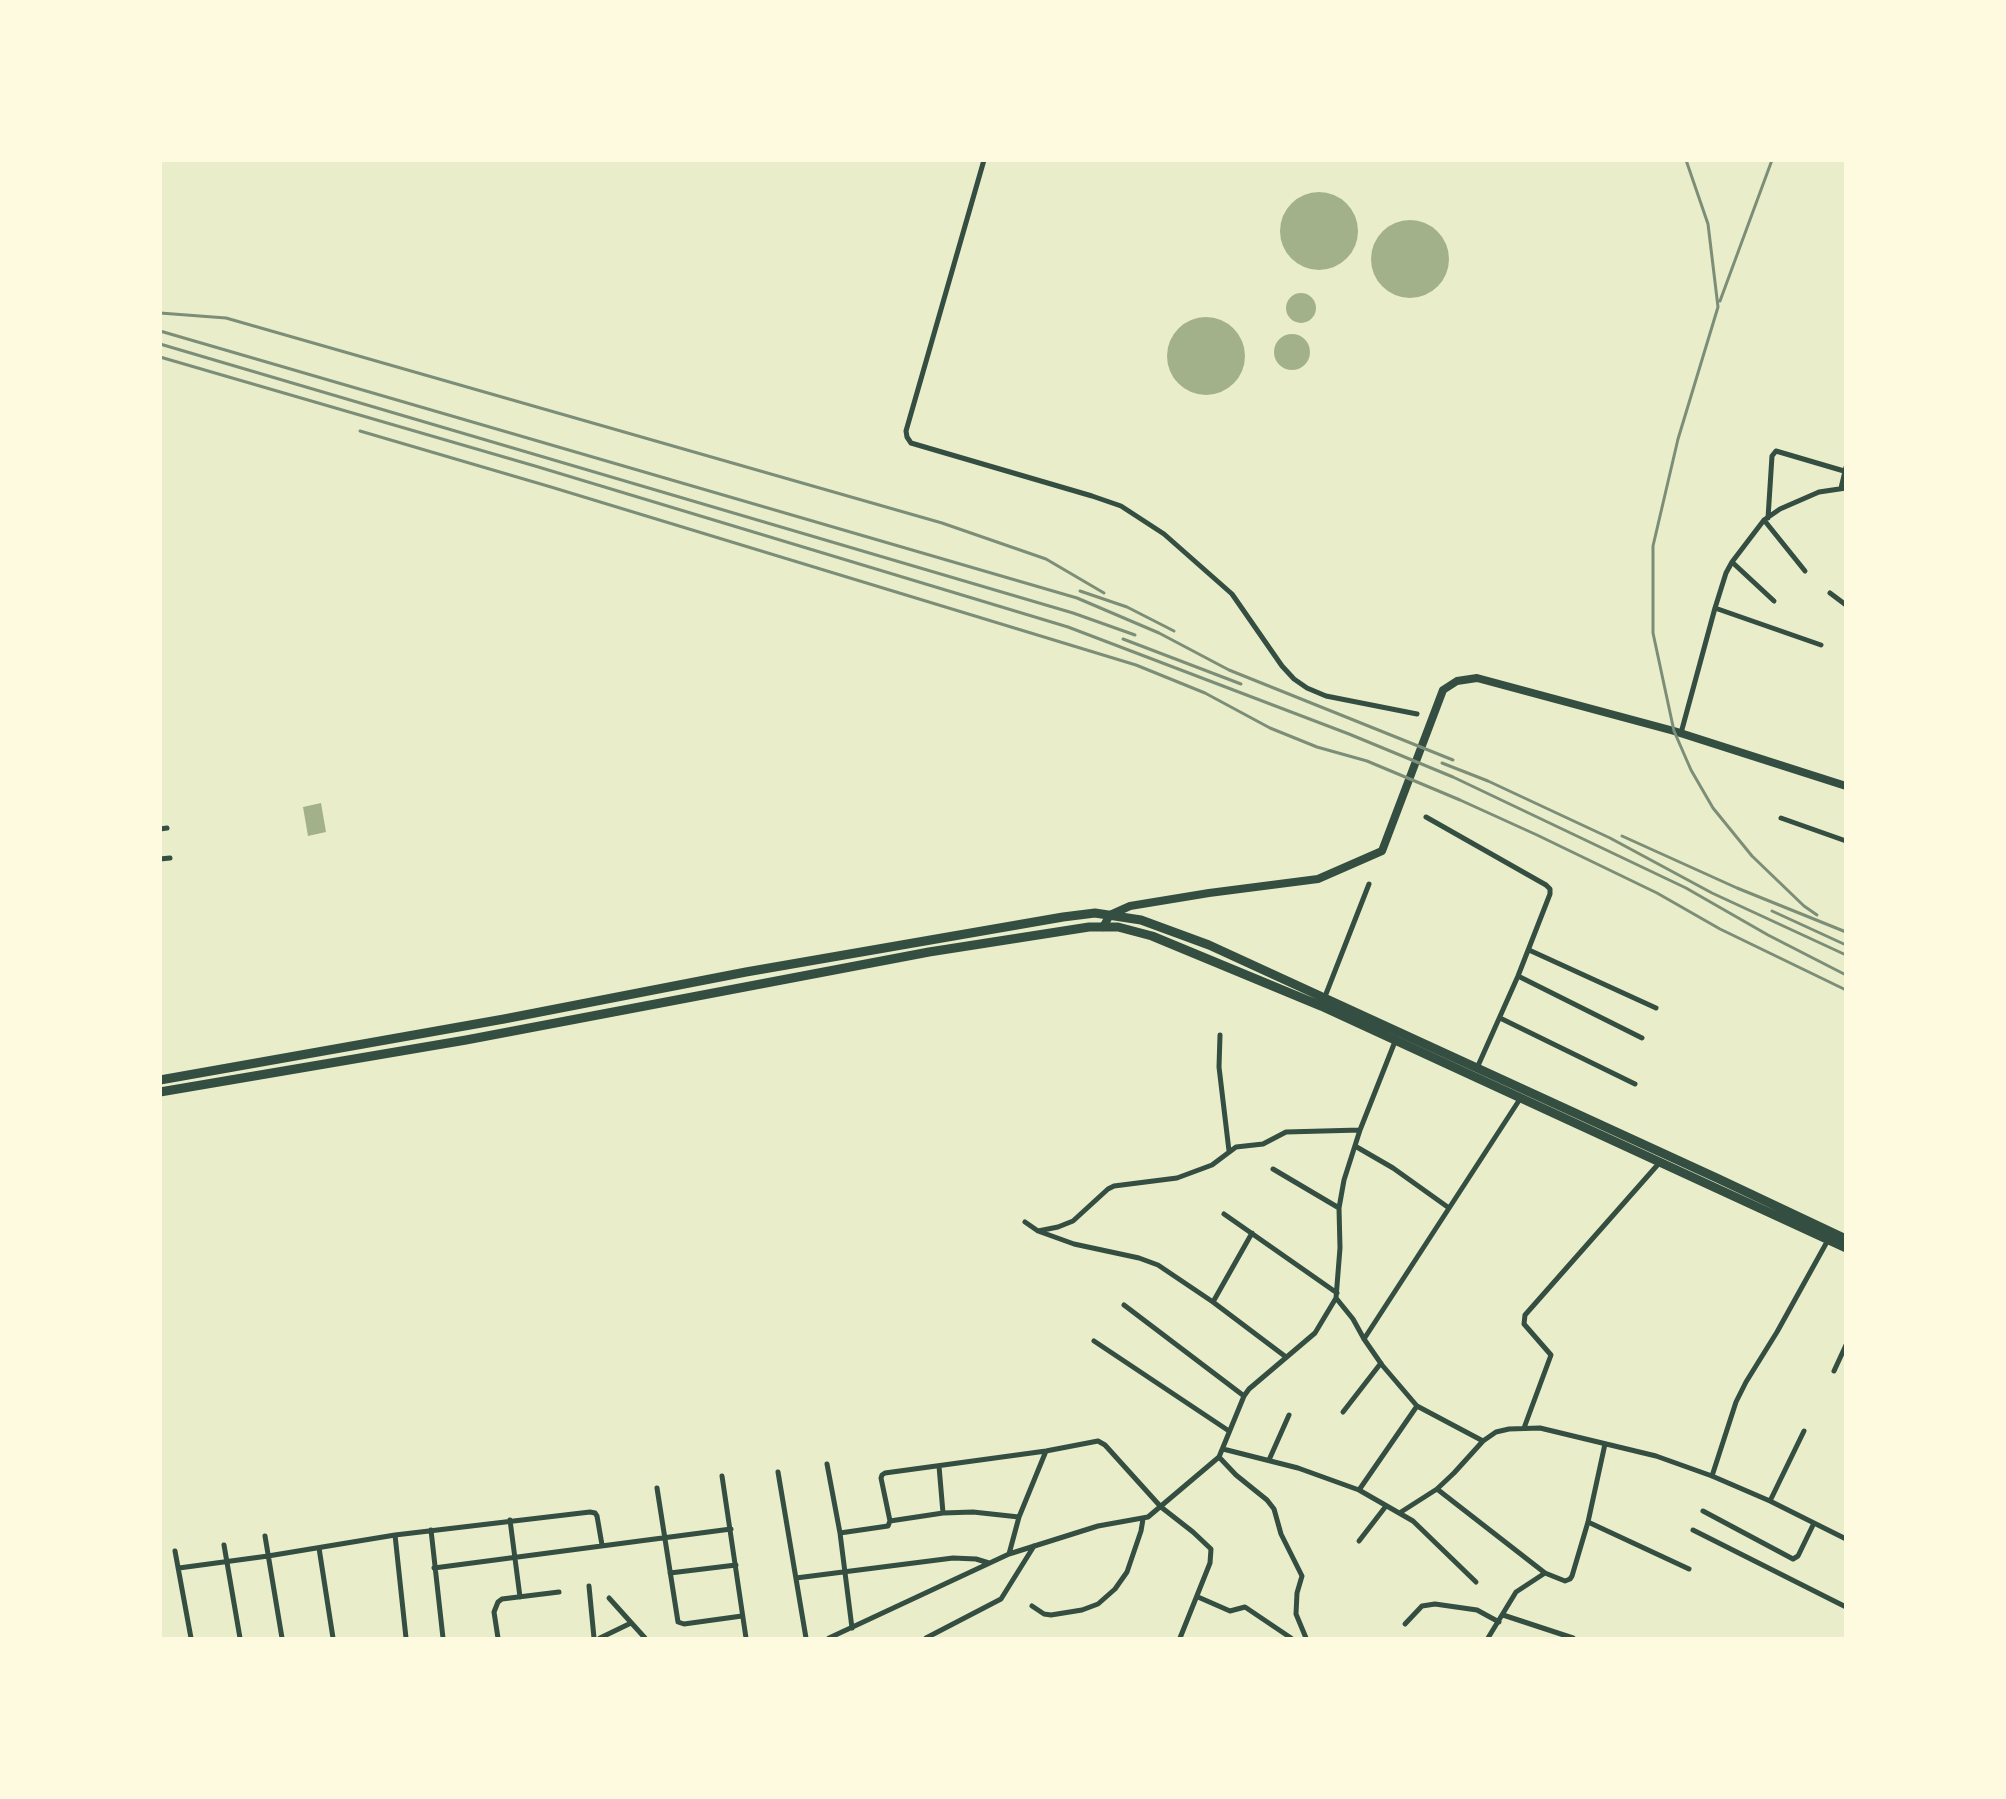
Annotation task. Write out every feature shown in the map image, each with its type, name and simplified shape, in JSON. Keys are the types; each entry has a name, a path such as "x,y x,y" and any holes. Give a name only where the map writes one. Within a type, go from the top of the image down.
{"main road":[{"path":"1103,927 1110,915 1130,906 1318,879 1382,851 1443,690 1457,681 1477,678 1681,733 1845,786"},
{"path":"160,1080 504,1019 746,972 1063,916 1095,913 1141,920 1209,945 1520,1099 1845,1248"},
{"path":"160,1092 466,1040 929,952 1089,927 1118,927 1152,936 1322,1002"},
{"path":"1397,1037 1477,1068 1845,1239"}],"street":[{"path":"984,160 906,431 911,443 1120,506 1144,519 1164,534 1232,594 1282,666 1301,683 1326,696 1417,714"},
{"path":"1681,733 1714,608 1732,562 1766,519 1780,508 1819,492 1843,488 1845,469 1776,451 1772,456 1766,519 1805,571"},
{"path":"1732,562 1774,602"},
{"path":"1830,593 1845,605"},
{"path":"1714,608 1821,645"},
{"path":"1426,816 1548,886 1550,894 1529,950 1477,1068"},
{"path":"1781,818 1845,841"},
{"path":"160,859 170,858"},
{"path":"1322,1002 1369,884"},
{"path":"1529,950 1656,1008"},
{"path":"1518,976 1642,1038"},
{"path":"1500,1018 1635,1084"},
{"path":"1220,1035 1219,1067 1229,1152"},
{"path":"829,1638 1009,1554 1098,1526 1143,1519 1161,1507 1220,1457 1244,1396 1255,1382 1315,1333 1337,1296 1340,1209 1344,1180 1360,1130 1397,1037"},
{"path":"1364,1339 1520,1099"},
{"path":"1038,1231 1073,1221 1114,1186 1177,1178 1212,1165 1241,1146 1263,1144 1286,1132 1360,1130"},
{"path":"1355,1146 1393,1168 1449,1208"},
{"path":"1524,1428 1551,1355 1524,1324 1525,1315 1666,1155"},
{"path":"1273,1169 1340,1209"},
{"path":"1224,1214 1337,1296 1381,1363 1417,1406 1483,1441"},
{"path":"1025,1222 1038,1231 1074,1244 1150,1261 1213,1302 1286,1357"},
{"path":"1213,1302 1252,1233"},
{"path":"1712,1476 1736,1402 1827,1240"},
{"path":"1124,1305 1244,1396"},
{"path":"1094,1341 1229,1431"},
{"path":"1834,1371 1845,1345"},
{"path":"1342,1412 1381,1363"},
{"path":"1359,1490 1417,1406"},
{"path":"1269,1460 1289,1415"},
{"path":"1401,1512 1437,1489 1483,1441 1496,1432 1540,1428 1656,1456 1712,1476 1770,1501 1845,1539"},
{"path":"1770,1501 1804,1431"},
{"path":"840,1533 886,1527 890,1521 882,1474 1046,1451 1098,1441 1105,1445 1161,1507 1211,1549 1210,1563 1180,1638"},
{"path":"1437,1489 1545,1573 1565,1581 1570,1579 1588,1522 1605,1444"},
{"path":"1223,1449 1298,1468 1359,1490 1401,1512 1476,1582"},
{"path":"1009,1554 1019,1517 1046,1451"},
{"path":"1220,1457 1236,1475 1267,1500 1274,1509 1281,1534 1302,1576 1297,1593 1296,1614 1306,1638"},
{"path":"827,1464 840,1533 852,1628"},
{"path":"939,1466 943,1514"},
{"path":"778,1472 806,1638"},
{"path":"722,1476 746,1638"},
{"path":"657,1488 677,1619 680,1624 742,1616"},
{"path":"1359,1541 1386,1506"},
{"path":"1703,1510 1794,1559 1798,1556 1814,1523"},
{"path":"178,1568 431,1530 593,1512 597,1516 602,1545"},
{"path":"890,1521 979,1512 1019,1517"},
{"path":"1032,1606 1051,1616 1083,1610 1098,1604 1115,1589 1127,1572 1143,1519"},
{"path":"510,1520 513,1558 520,1597"},
{"path":"1588,1522 1689,1569"},
{"path":"434,1568 731,1529"},
{"path":"431,1530 443,1638"},
{"path":"1693,1530 1845,1607"},
{"path":"395,1535 406,1638"},
{"path":"265,1536 282,1638"},
{"path":"224,1545 240,1638"},
{"path":"926,1638 938,1636 1001,1599 1034,1546"},
{"path":"319,1548 333,1638"},
{"path":"176,1551 191,1638"},
{"path":"796,1578 953,1558 976,1559 989,1563"},
{"path":"670,1573 736,1565"},
{"path":"1488,1638 1516,1592 1545,1573"},
{"path":"589,1586 594,1638"},
{"path":"498,1638 495,1606 502,1599 559,1592"},
{"path":"1198,1597 1230,1611 1245,1607 1291,1638"},
{"path":"609,1598 645,1638"},
{"path":"1405,1624 1422,1606 1435,1604 1470,1608 1499,1622"},
{"path":"1503,1615 1573,1638"},
{"path":"600,1638 631,1623"}],"shaded area":[{"path":"1319,192 1334,195 1347,203 1355,216 1358,231 1355,246 1347,259 1334,267 1319,270 1304,267 1291,259 1283,246 1280,231 1283,216 1291,203 1304,195"},
{"path":"1410,220 1425,223 1438,231 1446,244 1449,259 1446,274 1438,287 1425,295 1410,298 1395,295 1382,287 1374,274 1371,259 1374,244 1382,231 1395,223"},
{"path":"1301,293 1307,294 1315,302 1315,314 1307,322 1301,323 1295,322 1287,314 1286,308 1287,302 1295,294"},
{"path":"1206,317 1221,320 1234,328 1242,341 1245,356 1242,371 1234,384 1221,392 1206,395 1191,392 1178,384 1170,371 1167,356 1170,341 1178,328 1191,320"},
{"path":"1292,334 1305,339 1310,352 1305,365 1292,370 1279,365 1274,352 1279,339"},
{"path":"321,803 326,832 308,836 303,807"}],"railway":[{"path":"1686,160 1708,224 1718,307 1678,439 1653,546 1653,633 1674,731 1691,770 1713,808 1752,856 1804,906 1817,915"},
{"path":"1720,301 1772,160"},
{"path":"160,313 226,318 942,523 1046,559 1104,593"},
{"path":"160,331 1077,598 1159,633 1229,670 1453,760"},
{"path":"160,344 1073,613 1135,635"},
{"path":"160,357 535,466 1068,627 1349,734 1453,777 1686,888 1768,935 1846,975"},
{"path":"360,431 1136,665 1205,693 1270,728 1317,747 1367,761 1537,835 1657,893 1720,929 1846,990"},
{"path":"1080,591 1127,607 1174,631"},
{"path":"1123,639 1241,684"},
{"path":"1442,763 1488,781 1610,838 1712,893 1846,955"},
{"path":"1622,836 1737,888 1846,932"},
{"path":"1772,911 1846,945"}]}
